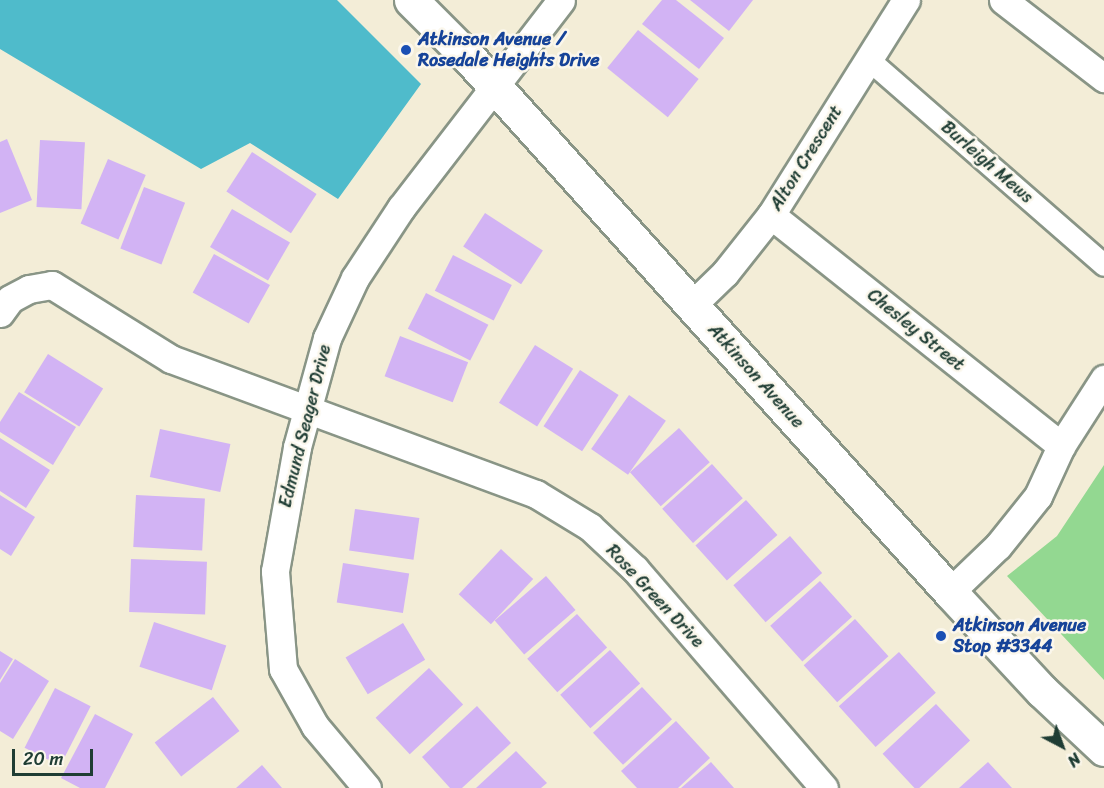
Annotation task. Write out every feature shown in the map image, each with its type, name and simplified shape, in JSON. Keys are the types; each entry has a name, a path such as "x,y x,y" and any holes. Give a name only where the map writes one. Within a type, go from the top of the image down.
{"street":[{"name":"Atkinson Avenue","path":"411,0 495,88 950,592 1042,691 1104,749"},
{"name":"Edmund Seager Drive","path":"367,788 315,726 283,669 275,571 295,459 327,338 355,278 401,208 561,0"},
{"name":"Alton Crescent","path":"692,305 725,273 771,215 906,0"},
{"path":"1003,0 1104,78"},
{"name":"Burleigh Mews","path":"868,59 1104,265"},
{"name":"Chesley Street","path":"771,215 1061,446"},
{"name":"Rose Green Drive","path":"0,313 10,299 28,289 52,285 171,359 536,494 590,527 635,568 824,788"},
{"path":"950,592 998,546 1038,496 1061,446 1104,379"}],"green space":[{"path":"1104,465 1104,680 1007,576 1057,536"}],"water":[{"path":"0,0 337,0 421,84 338,199 250,143 201,169 0,49"}],"building":[{"path":"662,0 676,0 724,38 699,69 642,24"},
{"path":"690,0 753,0 729,31"},
{"path":"638,30 699,79 668,117 607,68"},
{"path":"7,139 32,200 0,213 0,142"},
{"path":"40,140 85,142 81,209 36,207"},
{"path":"252,152 317,194 291,233 226,191"},
{"path":"108,159 146,175 118,239 81,223"},
{"path":"144,187 185,203 161,264 120,249"},
{"path":"232,209 290,242 268,281 210,247"},
{"path":"485,213 543,251 521,284 463,247"},
{"path":"214,254 270,285 249,324 193,292"},
{"path":"453,255 512,285 494,321 435,291"},
{"path":"426,293 488,325 470,360 408,329"},
{"path":"400,336 468,362 453,402 385,376"},
{"path":"535,345 573,369 537,427 499,403"},
{"path":"48,354 103,388 79,427 24,392"},
{"path":"580,370 619,395 582,451 544,426"},
{"path":"19,392 76,427 53,465 0,432 0,422"},
{"path":"629,395 666,421 628,475 591,449"},
{"path":"679,428 710,462 661,506 630,472"},
{"path":"160,429 230,444 220,492 150,477"},
{"path":"0,438 50,470 26,508 0,491"},
{"path":"712,464 743,498 693,543 662,509"},
{"path":"0,495 35,517 11,556 0,549"},
{"path":"136,495 205,499 202,551 133,547"},
{"path":"746,500 777,535 727,580 695,546"},
{"path":"355,509 419,518 414,560 349,551"},
{"path":"790,536 822,573 766,622 733,585"},
{"path":"501,549 533,579 491,624 459,594"},
{"path":"131,559 207,562 205,615 129,612"},
{"path":"343,563 409,573 403,613 337,603"},
{"path":"546,576 576,610 524,655 495,621"},
{"path":"820,581 852,617 802,662 770,626"},
{"path":"577,614 607,647 557,692 527,659"},
{"path":"855,619 888,656 837,702 804,665"},
{"path":"154,622 226,645 212,690 139,667"},
{"path":"403,623 425,660 368,694 346,658"},
{"path":"610,650 640,683 590,728 560,695"},
{"path":"0,651 13,659 0,680"},
{"path":"899,652 936,693 876,747 839,706"},
{"path":"15,659 49,681 13,739 0,731 0,683"},
{"path":"429,668 463,705 410,754 376,718"},
{"path":"642,687 672,719 623,765 593,733"},
{"path":"55,688 91,706 60,766 25,748"},
{"path":"213,697 239,731 181,776 155,743"},
{"path":"936,704 970,741 919,788 915,788 883,754"},
{"path":"477,706 511,743 462,788 450,788 422,757"},
{"path":"95,714 133,734 105,788 80,788 61,778"},
{"path":"676,721 710,758 678,788 637,788 621,771"},
{"path":"516,751 547,783 541,788 476,788"},
{"path":"711,762 734,788 681,788"},
{"path":"988,762 1012,788 959,788"},
{"path":"262,765 282,788 236,788"}],"place":[{"name":"Atkinson Avenue / Rosedale Heights Drive","path":"406,50"},
{"name":"Atkinson Avenue Stop #3344","path":"941,636"}]}
